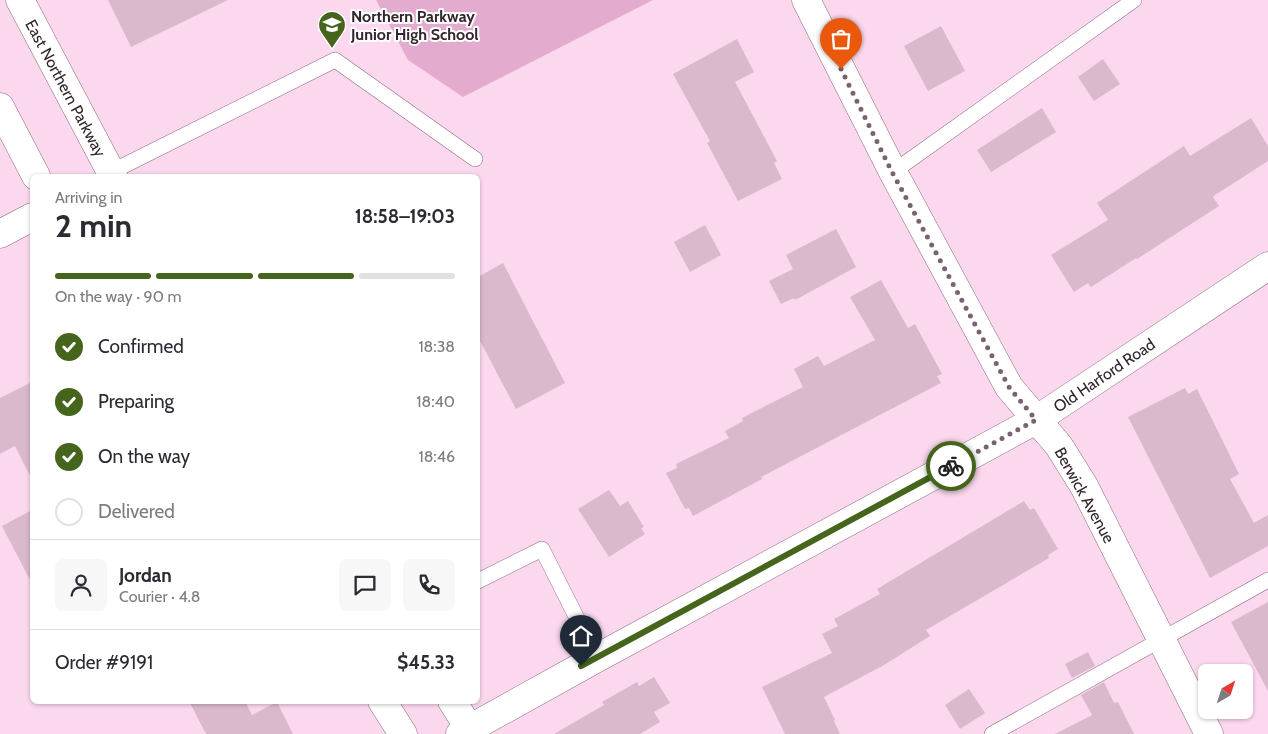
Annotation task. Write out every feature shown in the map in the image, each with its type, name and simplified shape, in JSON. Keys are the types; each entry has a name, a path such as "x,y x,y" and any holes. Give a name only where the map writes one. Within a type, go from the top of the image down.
{"street":[{"name":"East Northern Parkway","path":"20,0 108,174"},
{"name":"Berwick Avenue","path":"806,0 892,172 1009,387 1059,446 1084,486 1209,734"},
{"path":"2,117 35,174"},
{"path":"0,234 30,218"},
{"name":"Old Harford Road","path":"468,732 597,658 1036,420 1268,266"},
{"path":"384,704 403,734"},
{"path":"454,704 468,732"}],"lane":[{"path":"892,172 1134,0"},
{"path":"111,174 335,60 475,159"},
{"path":"480,580 542,548 597,658"},
{"path":"992,734 1268,580"}],"shaded area":[{"path":"376,0 653,0 463,97 408,60"}],"building":[{"path":"108,0 228,0 131,47"},
{"path":"941,26 965,71 928,91 904,46"},
{"path":"737,39 754,72 735,82 777,161 774,163 782,179 738,201 707,143 710,141 673,74"},
{"path":"1103,59 1120,84 1094,101 1078,77"},
{"path":"1042,108 1056,132 991,172 977,150"},
{"path":"1251,118 1268,146 1268,161 1215,195 1213,197 1219,206 1091,287 1088,283 1074,292 1051,255 1108,220 1097,203 1184,146 1190,156"},
{"path":"705,225 721,255 690,272 674,242"},
{"path":"836,229 856,267 795,300 794,298 781,304 769,281 793,269 786,255"},
{"path":"503,263 565,383 516,409 480,341 480,276"},
{"path":"881,280 908,328 915,324 942,374 937,376 941,383 761,477 762,479 693,516 689,508 685,509 666,473 677,468 676,464 729,438 725,431 743,421 742,418 803,387 794,369 818,356 824,366 875,340 850,297"},
{"path":"30,383 30,476 15,446 0,454 0,398"},
{"path":"1185,388 1188,394 1197,389 1239,474 1230,479 1254,523 1268,515 1268,546 1210,578 1128,417"},
{"path":"609,490 620,506 628,501 644,527 641,528 645,534 609,557 578,509"},
{"path":"1024,501 1030,510 1034,508 1058,549 1048,555 1049,558 926,630 930,636 884,665 824,697 840,734 785,734 762,687 832,653 822,634 838,626 834,619 880,594 877,589"},
{"path":"30,511 30,580 2,526"},
{"path":"1268,602 1268,691 1231,622"},
{"path":"1088,652 1095,666 1072,678 1065,664"},
{"path":"654,677 670,703 654,712 660,722 640,734 554,734 604,705 602,702 637,682 639,686"},
{"path":"1104,682 1114,703 1118,702 1134,734 1055,734 1092,715 1081,695"},
{"path":"969,689 985,713 960,729 945,705"},
{"path":"191,704 246,704 252,715 273,704 278,704 293,734 206,734"}],"way so far":[{"path":"841,69 892,172 1009,387 1036,420 951,466"}],"place":[{"name":"Northern Parkway Junior High School","path":"332,49"}],"route":[{"path":"581,666 951,466"}]}
